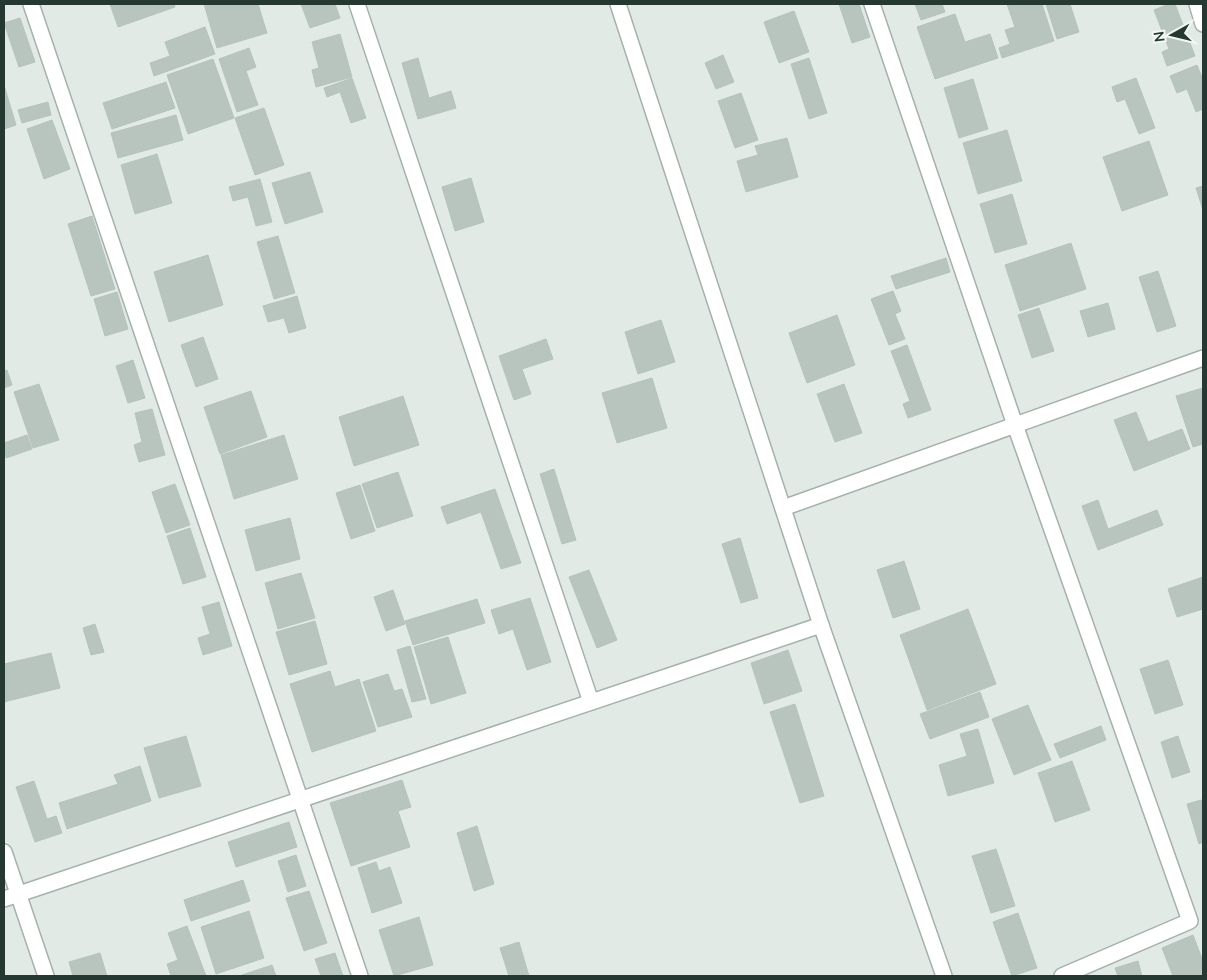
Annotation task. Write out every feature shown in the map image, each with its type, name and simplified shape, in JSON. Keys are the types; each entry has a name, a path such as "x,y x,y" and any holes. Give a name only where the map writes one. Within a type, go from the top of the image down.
{"street":[{"path":"31,4 360,976"},
{"path":"356,4 591,702"},
{"path":"618,4 821,625 944,976"},
{"path":"872,4 1015,425 1190,921 1062,976"},
{"path":"1196,4 1203,24"},
{"path":"783,508 1203,358"},
{"path":"11,896 821,625"},
{"path":"4,852 11,896 46,976"}],"building":[{"path":"110,4 174,4 175,7 118,27"},
{"path":"204,4 258,4 267,33 217,48"},
{"path":"301,4 335,4 340,18 310,28"},
{"path":"839,4 859,4 870,37 852,43"},
{"path":"915,4 942,4 945,12 921,20"},
{"path":"1007,4 1042,4 1054,41 1002,58 999,48 1010,44 1005,30 1015,27"},
{"path":"1046,4 1070,4 1079,32 1057,39"},
{"path":"1169,4 1175,4 1195,56 1167,66 1162,52 1169,49 1154,10"},
{"path":"794,11 809,52 779,63 764,22"},
{"path":"955,14 965,42 990,34 998,58 935,79 917,27"},
{"path":"20,18 35,62 19,67 4,23"},
{"path":"205,27 215,54 154,76 150,63 170,56 165,42"},
{"path":"340,34 352,77 316,87 312,70 319,68 312,42"},
{"path":"249,48 256,67 246,71 258,105 237,112 219,59"},
{"path":"723,55 734,82 716,89 705,63"},
{"path":"418,58 429,98 451,91 456,108 418,119 402,63"},
{"path":"809,58 827,113 809,119 791,64"},
{"path":"213,59 234,118 188,134 167,75"},
{"path":"1197,65 1203,80 1203,109 1196,112 1187,89 1177,93 1170,76"},
{"path":"352,78 366,118 351,123 340,92 327,97 324,88"},
{"path":"1136,78 1155,128 1139,134 1125,99 1117,102 1112,87"},
{"path":"973,79 988,129 959,138 944,88"},
{"path":"166,82 175,108 112,129 103,103"},
{"path":"4,85 16,125 4,129"},
{"path":"741,93 758,140 735,148 718,101"},
{"path":"48,102 51,115 22,123 18,110"},
{"path":"264,108 284,165 255,175 235,118"},
{"path":"176,115 183,140 118,158 111,133"},
{"path":"52,120 70,169 44,179 27,129"},
{"path":"1007,130 1022,181 978,194 963,143"},
{"path":"787,138 798,177 746,192 737,161 758,155 755,146"},
{"path":"1149,141 1168,195 1122,211 1103,157"},
{"path":"157,154 172,203 135,214 121,165"},
{"path":"310,172 323,212 285,224 272,183"},
{"path":"471,178 484,222 455,231 442,187"},
{"path":"260,179 272,222 256,226 248,197 233,201 229,187"},
{"path":"1203,186 1203,210 1196,188"},
{"path":"1012,194 1027,244 995,253 980,204"},
{"path":"92,216 115,289 91,296 68,224"},
{"path":"278,236 295,293 274,299 257,242"},
{"path":"1071,243 1086,289 1020,311 1005,265"},
{"path":"208,255 223,305 169,322 154,272"},
{"path":"946,258 950,272 896,289 891,276"},
{"path":"1158,271 1176,326 1157,332 1139,277"},
{"path":"893,291 901,311 895,314 905,339 889,345 871,299"},
{"path":"117,292 128,329 105,336 94,299"},
{"path":"297,296 306,328 289,333 284,318 268,322 263,306"},
{"path":"1108,303 1115,329 1088,337 1080,311"},
{"path":"1039,308 1054,351 1032,358 1018,315"},
{"path":"837,315 855,365 807,383 789,333"},
{"path":"661,320 675,362 638,374 625,332"},
{"path":"203,337 218,379 196,387 181,345"},
{"path":"546,339 553,359 522,369 531,394 514,400 499,356"},
{"path":"907,345 931,410 908,418 903,404 910,401 891,351"},
{"path":"133,360 145,398 128,403 116,366"},
{"path":"7,370 12,385 4,388 4,371"},
{"path":"652,378 667,428 617,443 602,393"},
{"path":"39,384 59,440 33,448 14,392"},
{"path":"844,384 862,433 835,442 817,394"},
{"path":"1203,388 1203,444 1193,447 1176,396"},
{"path":"251,391 267,437 220,454 204,407"},
{"path":"403,396 419,445 354,466 339,417"},
{"path":"152,409 165,455 139,462 134,445 142,442 135,413"},
{"path":"1136,412 1148,442 1182,429 1190,449 1134,471 1114,420"},
{"path":"27,435 32,449 6,458 4,443"},
{"path":"284,435 298,479 234,499 221,455"},
{"path":"554,469 576,540 562,544 540,474"},
{"path":"398,472 413,516 377,528 362,484"},
{"path":"175,484 190,525 166,533 152,492"},
{"path":"360,485 375,531 351,539 336,493"},
{"path":"495,489 521,563 501,569 481,512 447,524 441,507"},
{"path":"1098,500 1108,529 1157,510 1163,525 1098,550 1082,506"},
{"path":"290,518 300,559 256,571 245,530"},
{"path":"190,528 206,577 183,584 167,536"},
{"path":"740,538 758,598 741,603 722,544"},
{"path":"904,561 920,609 893,618 877,570"},
{"path":"589,570 617,640 597,648 569,577"},
{"path":"301,573 315,618 278,629 265,583"},
{"path":"1203,577 1203,609 1177,617 1168,589"},
{"path":"393,590 405,624 386,631 374,597"},
{"path":"530,598 551,662 527,670 513,629 499,634 491,610"},
{"path":"477,599 485,623 413,645 405,621"},
{"path":"219,602 232,646 203,655 198,638 210,634 202,607"},
{"path":"968,609 996,684 927,710 900,635"},
{"path":"315,621 327,664 289,675 276,632"},
{"path":"95,624 104,652 91,655 83,628"},
{"path":"448,637 466,693 431,704 414,647"},
{"path":"410,646 426,699 412,702 397,650"},
{"path":"788,650 802,691 764,704 751,663"},
{"path":"51,653 60,688 4,702 4,664"},
{"path":"1168,660 1183,705 1155,714 1140,669"},
{"path":"330,671 335,687 359,679 376,731 312,752 290,684"},
{"path":"388,674 394,691 402,689 412,717 378,727 363,682"},
{"path":"980,692 989,717 930,739 920,714"},
{"path":"795,704 824,796 800,803 770,712"},
{"path":"1028,705 1051,760 1014,775 992,719"},
{"path":"1101,726 1106,740 1060,758 1054,744"},
{"path":"978,729 994,783 948,796 939,765 967,756 960,734"},
{"path":"186,736 201,786 159,798 144,748"},
{"path":"1178,736 1190,772 1172,778 1161,742"},
{"path":"1072,761 1090,810 1055,822 1038,773"},
{"path":"140,766 151,801 67,829 59,803 118,784 114,775"},
{"path":"402,780 411,807 398,811 410,847 351,866 330,803"},
{"path":"34,781 47,819 56,816 62,833 35,842 16,787"},
{"path":"1201,800 1203,807 1203,842 1199,844 1187,804"},
{"path":"289,822 297,847 236,867 228,842"},
{"path":"477,826 494,884 474,891 457,833"},
{"path":"996,849 1015,906 991,913 972,856"},
{"path":"296,855 306,886 288,892 278,861"},
{"path":"376,862 379,871 390,867 402,903 372,913 358,868"},
{"path":"243,880 250,901 191,921 184,900"},
{"path":"309,891 327,943 304,951 286,898"},
{"path":"249,911 264,958 216,974 201,927"},
{"path":"1018,913 1037,968 1012,976 993,922"},
{"path":"419,917 433,965 394,976 379,930"},
{"path":"187,926 206,976 171,976 167,964 178,960 168,933"},
{"path":"1193,935 1203,961 1203,976 1173,976 1162,948"},
{"path":"519,942 529,976 509,976 500,948"},
{"path":"100,953 107,976 73,976 69,962"},
{"path":"335,953 343,976 321,976 315,959"},
{"path":"1138,961 1142,976 1118,976 1115,968"},
{"path":"272,965 276,976 239,976"}]}
